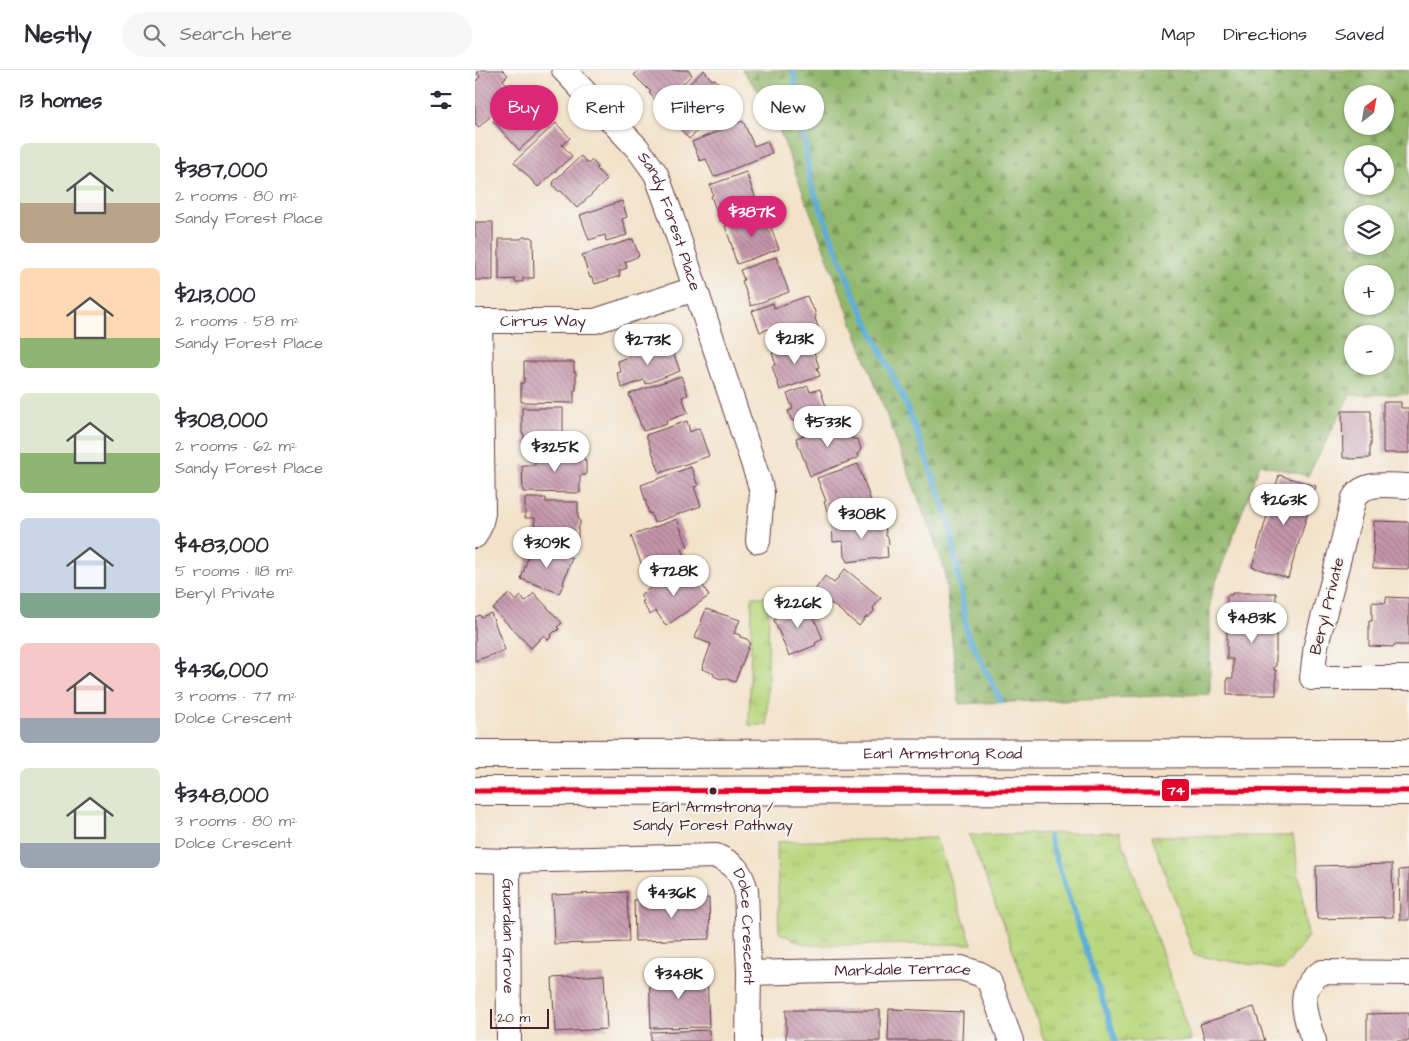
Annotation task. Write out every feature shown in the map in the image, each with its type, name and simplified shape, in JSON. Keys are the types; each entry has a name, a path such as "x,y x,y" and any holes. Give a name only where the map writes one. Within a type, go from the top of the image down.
{"main road":[{"name":"Earl Armstrong Road","path":"475,754 1409,753"},
{"path":"475,792 1409,791"}],"street":[{"name":"Sandy Forest Place","path":"564,70 638,149 656,174 763,493 758,541"},
{"name":"Cirrus Way","path":"478,321 595,321 695,289"},
{"path":"475,536 483,513 478,321"},
{"name":"Beryl Private","path":"1409,486 1372,486 1363,489 1354,498 1315,645 1312,678 1409,678"},
{"name":"Dolce Crescent","path":"475,860 508,861 716,856 729,861 738,870 746,890 749,972 748,1041"},
{"name":"Guardian Grove","path":"508,861 509,1041"},
{"name":"Markdale Terrace","path":"749,972 961,968 980,974 989,981 1011,1041"},
{"path":"1313,1041 1305,1015 1304,1004 1307,988 1315,975 1322,972 1409,973"}],"green space":[{"path":"742,70 1409,70 1409,394 1350,395 1308,476 1260,464 1210,598 1210,694 959,704 944,567 779,130 824,130 824,85 753,85"},
{"path":"752,597 769,597 767,725 749,725"},
{"path":"1119,832 1174,987 1191,1041 1044,1041 1011,944 969,835"},
{"path":"1152,836 1293,836 1308,936 1283,970 1194,955"},
{"path":"936,838 972,944 807,945 779,933 777,842"}],"building":[{"path":"481,70 503,70 508,75 503,80 508,85 490,85 490,117 479,127 475,123 475,82 480,77 477,73"},
{"path":"640,70 688,70 692,75 681,85 653,85 653,97 649,93 651,92 634,75"},
{"path":"704,70 712,80 715,79 720,85 688,85"},
{"path":"743,121 754,146 767,141 772,153 714,177 706,159 700,161 692,142 721,130 743,130"},
{"path":"558,125 570,138 562,145 572,156 538,187 514,162 548,130 558,130"},
{"path":"501,130 541,130 519,150"},
{"path":"681,130 699,130 689,139"},
{"path":"581,156 588,164 592,160 598,167 596,168 607,180 577,208 553,185 554,181"},
{"path":"746,172 759,207 720,221 711,196 713,195 710,185"},
{"path":"622,201 627,217 622,219 627,235 606,241 605,235 589,240 580,215"},
{"path":"765,212 779,249 737,264 725,226"},
{"path":"475,222 493,222 493,280 475,280"},
{"path":"523,237 533,239 534,278 523,278 523,282 515,282 515,279 499,280 499,239 521,239"},
{"path":"633,239 639,256 625,262 627,268 619,271 620,276 595,284 592,277 590,278 582,255"},
{"path":"776,257 789,292 751,306 740,270"},
{"path":"807,296 814,309 819,330 774,346 768,329 760,332 752,311 773,303 774,308"},
{"path":"810,340 820,376 780,390 772,366 776,364 772,353"},
{"path":"670,344 680,371 646,384 644,380 622,388 617,373 621,372 617,361 655,345"},
{"path":"524,362 574,362 576,390 574,390 574,403 521,402 521,383 524,383"},
{"path":"681,376 688,395 682,397 688,413 666,421 667,424 643,431 629,394"},
{"path":"808,386 810,392 820,389 831,421 799,433 788,411 793,409 787,394"},
{"path":"1383,402 1401,402 1401,408 1409,408 1409,453 1383,453"},
{"path":"522,408 563,408 565,442 562,445 524,445"},
{"path":"1342,411 1371,411 1370,458 1343,458"},
{"path":"687,421 690,432 699,428 709,456 660,473 646,435"},
{"path":"845,421 852,439 858,440 861,449 857,454 858,458 810,476 796,438"},
{"path":"535,453 584,453 586,475 580,475 580,493 523,492 522,465 535,465"},
{"path":"858,464 871,501 829,516 824,502 826,501 817,478"},
{"path":"691,467 698,486 694,487 701,506 654,523 651,513 649,514 641,485"},
{"path":"1279,475 1316,486 1288,578 1252,567"},
{"path":"525,498 546,498 546,502 578,502 580,525 578,527 578,538 536,538 534,534 535,518 525,518"},
{"path":"677,519 688,547 682,549 685,557 683,560 645,574 631,536"},
{"path":"853,520 854,524 885,521 886,536 888,537 889,544 887,546 888,557 847,562 844,557 843,541 833,542 832,522"},
{"path":"1374,521 1409,522 1409,569 1373,568"},
{"path":"536,544 572,558 564,584 559,593 521,579 529,554 532,555"},
{"path":"845,569 881,598 873,608 874,611 859,626 831,603 828,607 812,594 825,576 834,583"},
{"path":"674,572 679,580 682,581 695,572 709,596 666,626 656,611 650,615 640,595"},
{"path":"534,593 562,623 548,640 544,635 531,648 493,609 509,594 516,601 521,596 525,602"},
{"path":"1232,593 1276,593 1276,619 1272,619 1272,621 1276,621 1276,667 1274,667 1274,670 1276,670 1276,695 1227,694 1227,678 1233,678 1233,659 1227,659 1227,629 1232,629 1232,610 1227,611 1227,595 1232,595"},
{"path":"1386,597 1409,598 1409,645 1394,645 1394,647 1369,646 1369,621 1372,621 1372,602 1386,603"},
{"path":"806,600 823,639 815,643 816,645 789,656 774,620 784,615 782,611"},
{"path":"706,609 740,620 734,633 747,639 750,643 735,682 724,678 721,679 714,676 713,673 702,669 711,644 695,638"},
{"path":"491,613 505,650 475,661 475,617"},
{"path":"1392,864 1393,917 1317,919 1316,866"},
{"path":"1409,869 1409,920 1400,920 1399,870"},
{"path":"627,892 629,942 554,944 552,895"},
{"path":"709,898 710,939 635,941 634,900"},
{"path":"707,971 709,1027 651,1028 649,972"},
{"path":"604,975 607,1029 555,1032 552,978"},
{"path":"1254,1007 1265,1041 1205,1041 1200,1024"},
{"path":"889,1009 963,1012 962,1041 888,1041"},
{"path":"786,1010 880,1010 880,1041 786,1041"},
{"path":"1409,1013 1409,1041 1367,1041 1367,1014"},
{"path":"709,1030 710,1041 651,1041 651,1032"}],"waterway":[{"path":"793,70 811,184 852,289 906,404 950,522 967,633 1001,701"},
{"path":"1049,837 1116,1041"}],"transit line":[{"name":"74","path":"475,791 1409,791"}],"place":[{"name":"Earl Armstrong / Sandy Forest Pathway","path":"713,791"}]}
